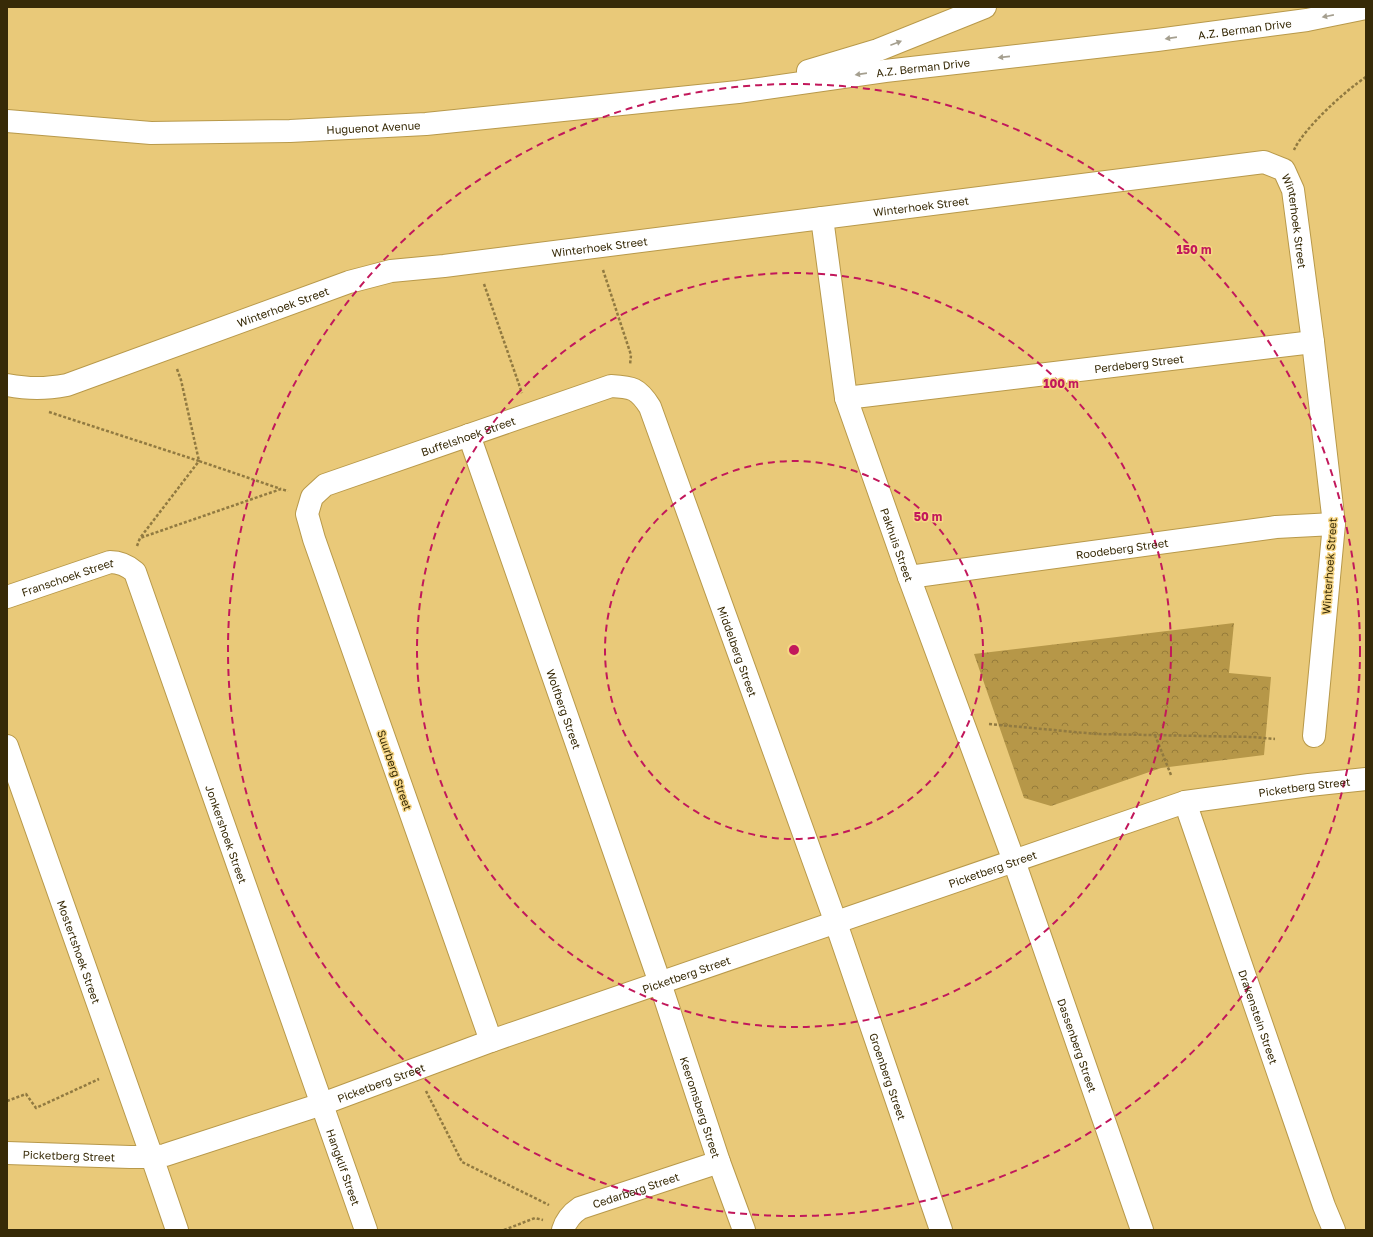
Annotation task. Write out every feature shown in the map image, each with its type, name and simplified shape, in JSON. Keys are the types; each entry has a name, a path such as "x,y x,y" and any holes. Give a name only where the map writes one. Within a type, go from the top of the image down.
{"street":[{"name":"A.Z. Berman Drive","path":"738,92 878,50 985,7"},
{"name":"A.Z. Berman Drive","path":"738,92 885,71 1157,40 1307,20 1366,8"},
{"name":"Huguenot Avenue","path":"7,121 151,133 290,132 426,124 738,92"},
{"name":"Winterhoek Street","path":"17,387 44,389 66,385 349,282 391,271 476,262 1264,162 1284,170 1293,190 1313,342 1334,524 1314,736"},
{"name":"Pakhuis Street","path":"822,218 846,398 909,577 1014,861"},
{"name":"Perdeberg Street","path":"846,398 1313,342"},
{"name":"Buffelshoek Street","path":"312,497 325,485 469,434 611,386 629,387"},
{"name":"Middelberg Street","path":"629,387 642,395 650,407 836,923"},
{"name":"Wolfberg Street","path":"469,434 660,983"},
{"name":"Suurberg Street","path":"312,497 307,514 314,539 491,1041"},
{"name":"Roodeberg Street","path":"909,577 1276,527 1334,524"},
{"name":"Franschoek Street","path":"7,597 110,562 118,562 129,567"},
{"name":"Jonkershoek Street","path":"129,567 135,572 322,1104"},
{"name":"Mostertshoek Street","path":"7,746 152,1157"},
{"name":"Picketberg Street","path":"7,1153 152,1157 171,1153 322,1104 491,1041 1186,802 1309,785 1366,779"},
{"name":"Drakenstein Street","path":"1186,802 1324,1206 1334,1230"},
{"name":"Dassenberg Street","path":"1014,861 1142,1230"},
{"name":"Groenberg Street","path":"836,923 941,1230"},
{"name":"Keeromsberg Street","path":"660,983 719,1162 744,1230"},
{"name":"Hangklif Street","path":"322,1104 366,1230"},
{"path":"152,1157 177,1230"},
{"name":"Cedarberg Street","path":"564,1227 571,1214 580,1208 719,1162"}],"path":[{"path":"1293,152 1297,142 1328,109 1366,77"},
{"path":"601,246 604,274 631,355 629,387"},
{"path":"476,262 529,414"},
{"path":"129,567 140,538 199,461 181,380 169,348"},
{"path":"17,387 48,412 281,489 312,497"},
{"path":"140,538 281,489"},
{"path":"988,724 1096,734 1254,737 1275,739"},
{"path":"1155,735 1171,775"},
{"path":"7,1101 26,1094 36,1108 121,1068"},
{"path":"417,1068 424,1086 462,1162 551,1206 564,1227"},
{"path":"504,1230 535,1218 564,1227"}],"green space":[{"path":"1234,623 1229,673 1271,677 1264,755 1161,768 1051,806 1024,798 974,654"}]}
